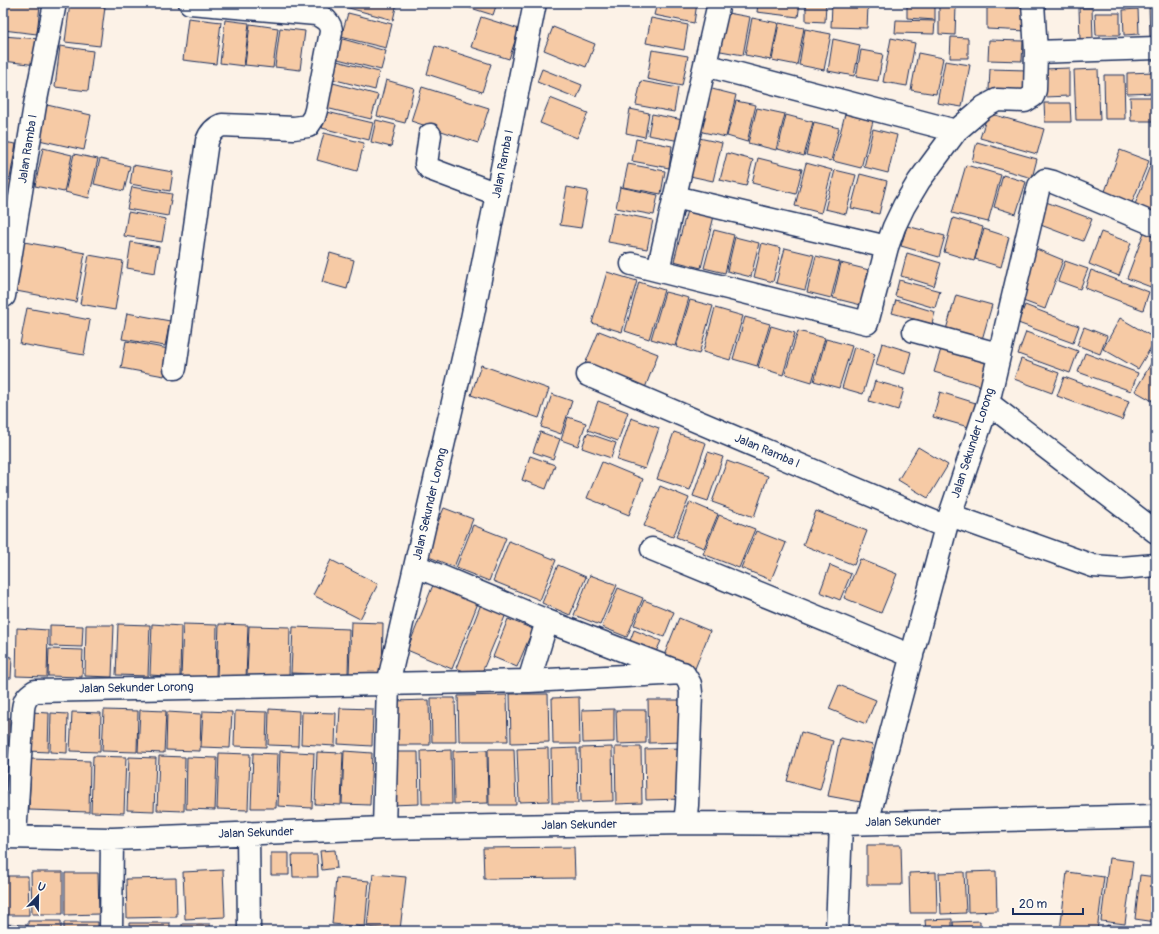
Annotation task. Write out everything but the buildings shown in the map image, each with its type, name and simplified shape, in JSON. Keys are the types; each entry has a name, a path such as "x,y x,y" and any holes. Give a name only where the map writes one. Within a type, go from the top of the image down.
{"street":[{"name":"Jalan Ramba I","path":"4,296 35,105 55,3"},
{"path":"175,368 207,141 210,134 222,125 294,128 308,126 314,117 316,110 331,32 331,27 323,17 310,13 190,3"},
{"name":"Jalan Ramba I","path":"471,324 535,3"},
{"path":"658,270 719,3"},
{"path":"632,264 867,322 887,247 894,227 912,191 956,131 984,107 997,100 1025,101 1033,96 1035,90 1036,52 1034,3"},
{"path":"1036,52 1156,48"},
{"path":"705,65 956,131"},
{"path":"430,135 426,164 430,169 497,194"},
{"name":"Jalan Sekunder Lorong","path":"867,823 948,521 988,403 998,354 1038,186 1045,180 1053,182 1156,225"},
{"path":"675,197 887,247"},
{"name":"Jalan Sekunder Lorong","path":"384,828 388,684 471,324"},
{"path":"914,331 998,354"},
{"name":"Jalan Ramba I","path":"588,375 948,521 1092,566 1121,568 1156,565"},
{"path":"988,403 1156,532"},
{"path":"652,548 912,656"},
{"path":"416,566 547,621 683,673 690,684 691,693 685,823"},
{"path":"530,682 547,621"},
{"name":"Jalan Sekunder Lorong","path":"9,837 23,709 28,695 35,690 530,682 683,673"},
{"name":"Jalan Sekunder","path":"9,837 112,839 384,828 685,823 841,824 1156,816"},
{"path":"837,931 841,824"},
{"path":"248,833 249,931"},
{"path":"111,931 112,839"}]}
